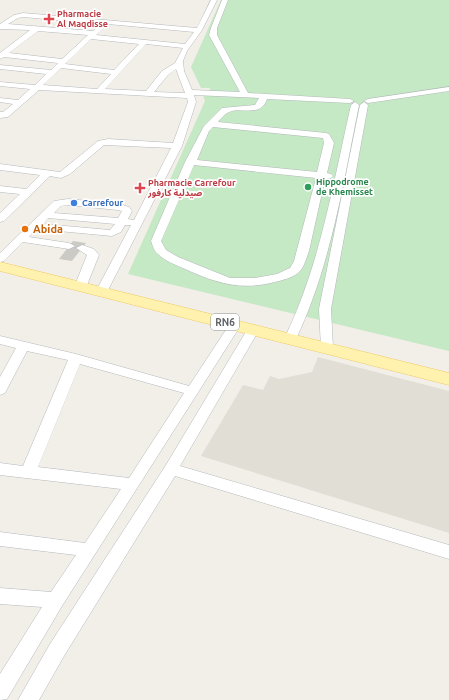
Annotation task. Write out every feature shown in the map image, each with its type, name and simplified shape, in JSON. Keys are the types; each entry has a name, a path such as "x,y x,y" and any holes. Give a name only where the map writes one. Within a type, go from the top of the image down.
{"main road":[{"name":"RN6","path":"0,266 81,285 449,379"}],"street":[{"path":"148,94 165,73 179,64 188,46 199,30 214,0"},
{"path":"226,0 214,28 213,35 245,94"},
{"path":"1,27 16,16 21,15 199,30"},
{"path":"2,116 36,88 61,63 107,22"},
{"path":"1,27 36,28 144,42 188,46"},
{"path":"1,56 36,28"},
{"path":"99,91 144,42"},
{"path":"1,56 61,63 115,72"},
{"path":"102,291 177,146 191,107 190,94 181,75 179,64"},
{"path":"0,67 52,72"},
{"path":"0,84 36,88 148,94 264,95 359,103 449,89"},
{"path":"211,124 326,136 328,139 329,143 320,175 303,251 299,263 294,270 285,275 269,280 232,282 180,262 162,252 156,241 203,134 211,124 225,110 257,107 261,104 264,95"},
{"path":"0,100 18,102"},
{"path":"327,348 325,309 344,178 359,103"},
{"path":"0,167 47,174 65,174 101,143 108,142 177,146"},
{"path":"190,162 344,178"},
{"path":"1,216 47,174"},
{"path":"290,339 304,310 324,249 344,178"},
{"path":"0,189 28,192"},
{"path":"0,259 46,215 137,222"},
{"path":"34,226 108,234 115,232 122,221"},
{"path":"81,285 93,258 86,249 100,233"},
{"path":"22,239 69,246"},
{"path":"3,681 88,550 133,484 235,325"},
{"path":"28,700 57,650 171,469 253,330"},
{"path":"0,340 76,358 192,391"},
{"path":"0,390 24,345"},
{"path":"28,472 76,358"},
{"path":"0,469 133,484"},
{"path":"171,469 449,552"},
{"path":"0,539 88,550"},
{"path":"0,596 56,600"}],"shaded area":[{"path":"318,357 449,391 449,533 201,456 243,385 263,390 270,376 279,379 312,372"}],"green space":[{"name":"Hippodrome de Khemisset","path":"221,0 449,0 449,351 128,274 205,101 203,95 209,94 210,88 201,88 191,67"}],"building":[{"path":"73,241 86,243 72,261 59,259"}],"place":[{"name":"Pharmacie Al Maqdisse","path":"49,19"},
{"name":"Hippodrome de Khemisset","path":"308,187"},
{"name":"Pharmacie Carrefour صيدلية كارفور","path":"140,188"},
{"name":"Carrefour","path":"74,203"},
{"name":"Abida","path":"25,229"}]}
